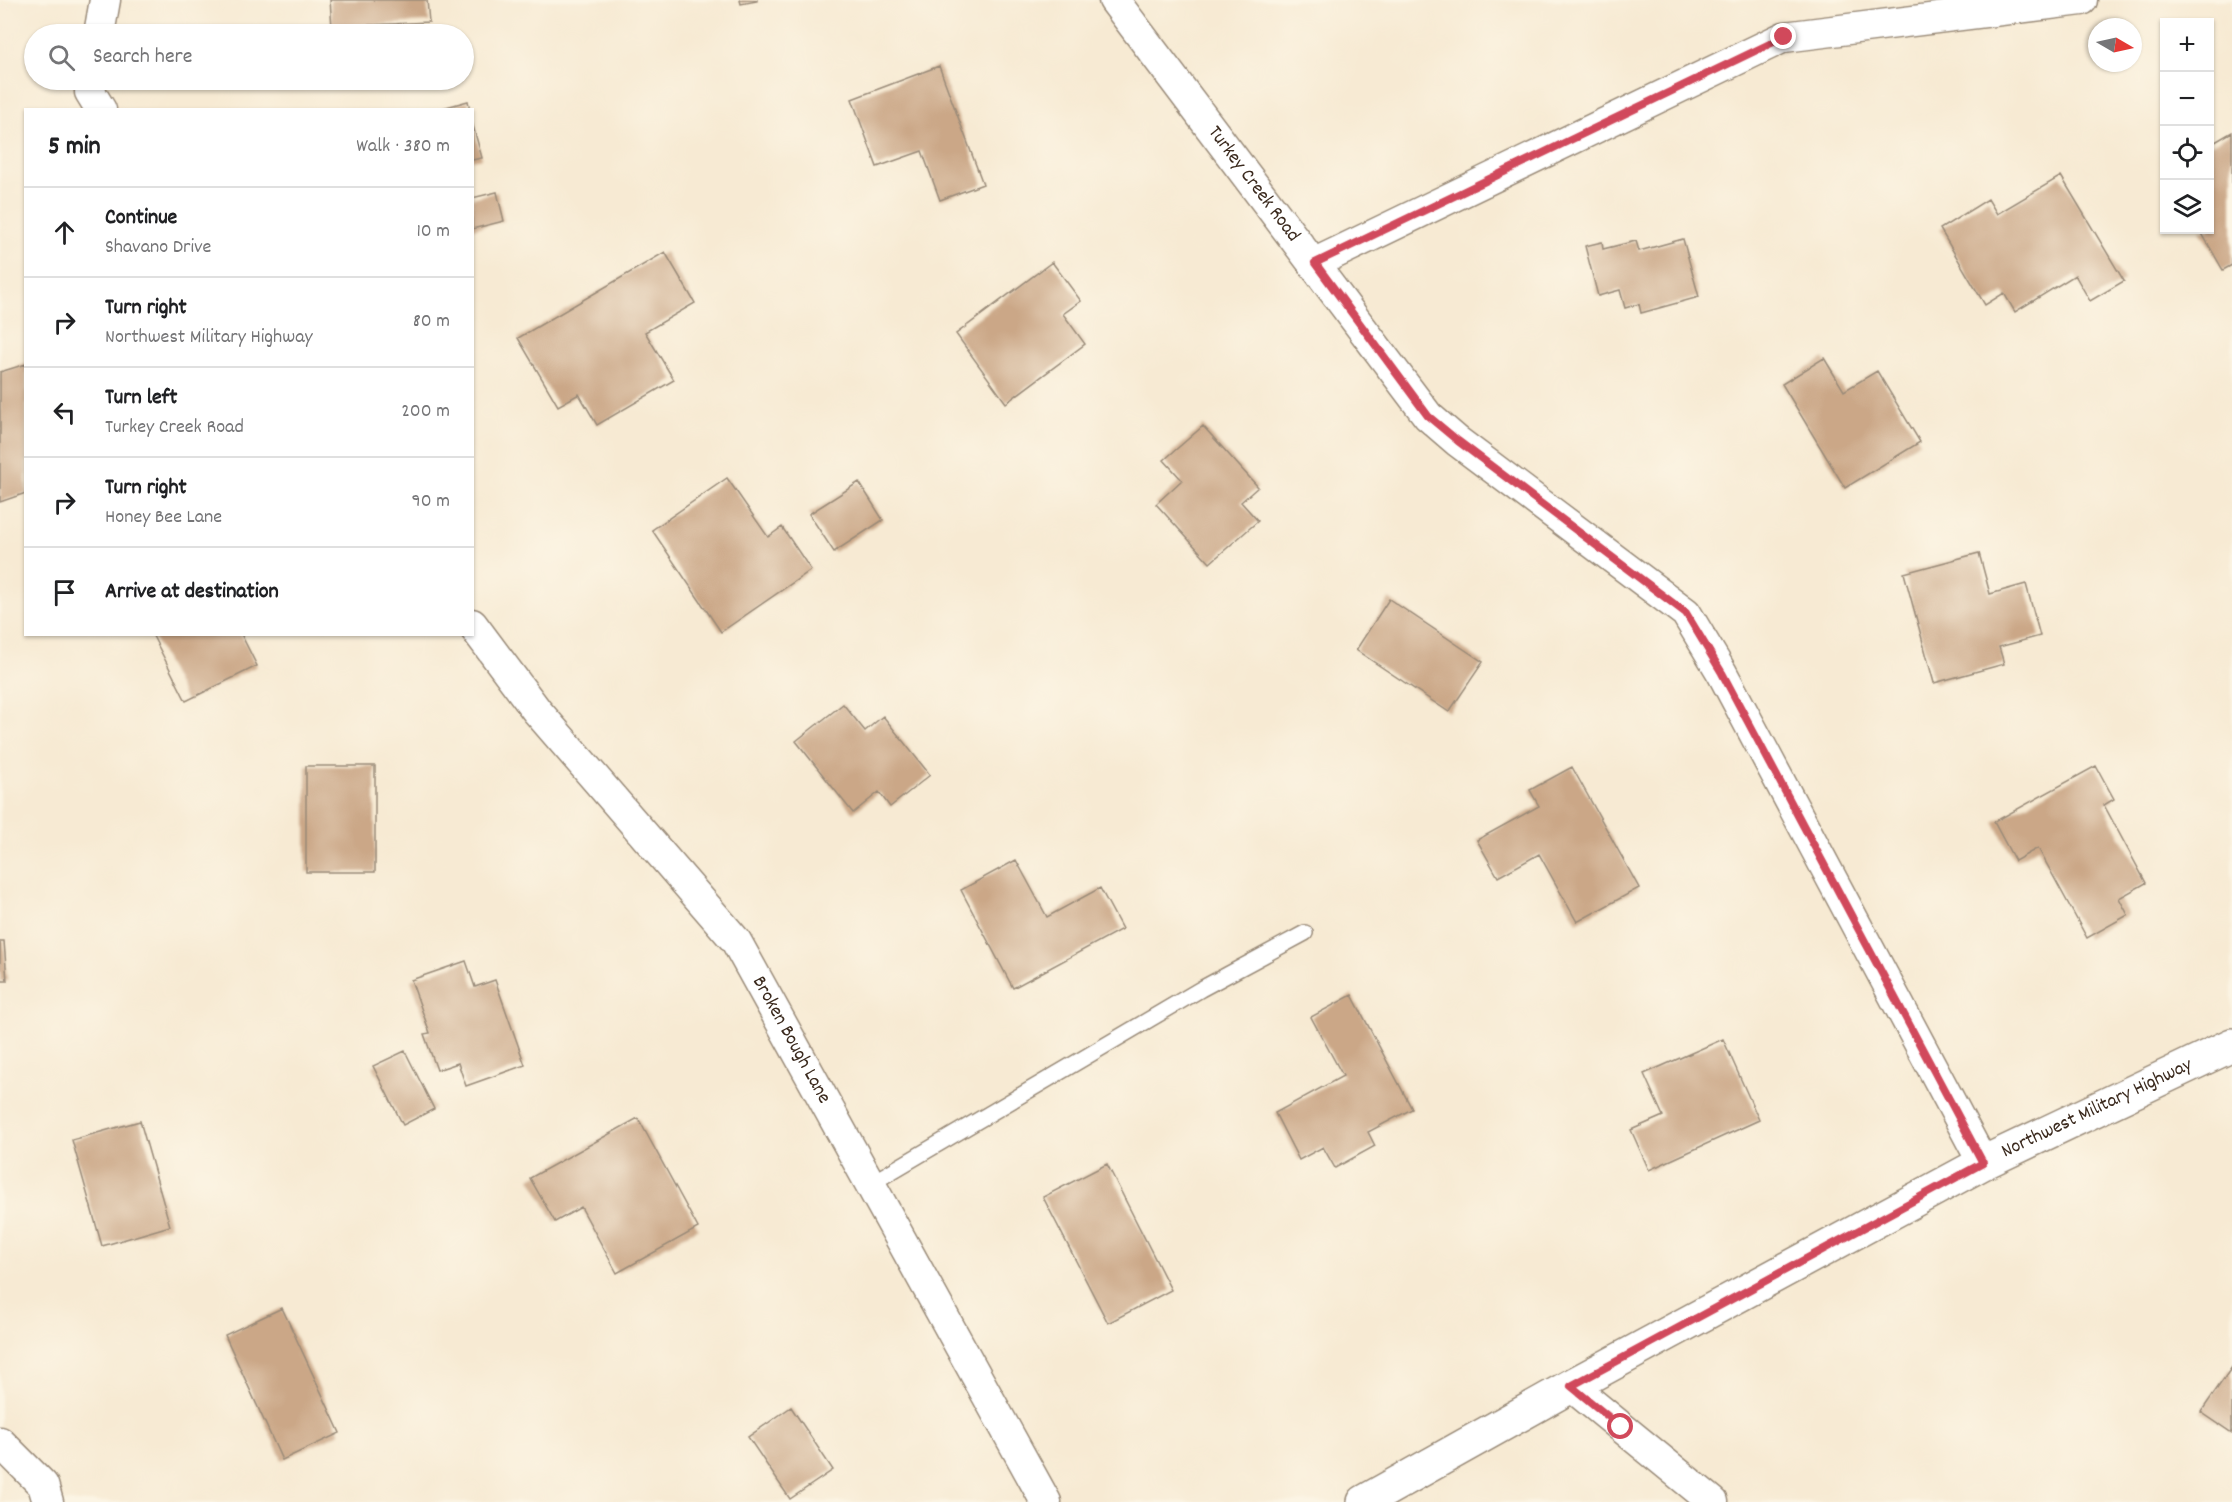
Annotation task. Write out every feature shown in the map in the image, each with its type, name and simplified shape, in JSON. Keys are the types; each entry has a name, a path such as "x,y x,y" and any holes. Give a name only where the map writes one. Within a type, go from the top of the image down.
{"main road":[{"name":"Northwest Military Highway","path":"1364,1502 1571,1386 1983,1163 2232,1045"}],"street":[{"path":"101,24 105,0"},
{"name":"Turkey Creek Road","path":"1114,0 1315,263 1428,416 1686,613 1728,684 1983,1163"},
{"path":"1315,263 1784,37 2082,0"},
{"path":"90,90 100,108"},
{"name":"Broken Bough Lane","path":"474,627 537,711 736,940 1046,1502"},
{"path":"1571,1386 1713,1502"},
{"path":"0,1442 43,1485 48,1502"}],"lane":[{"path":"870,1184 1201,988 1305,933"}],"building":[{"path":"330,0 427,0 429,22 332,24"},
{"path":"740,0 757,0 757,1 741,4"},
{"path":"939,66 983,184 940,200 922,151 877,167 852,99"},
{"path":"468,101 470,108 443,108"},
{"path":"474,129 482,158 474,160"},
{"path":"2232,132 2232,265 2223,270 2202,234 2214,234 2214,143"},
{"path":"2061,176 2124,281 2090,301 2075,275 2015,312 2004,293 1985,305 1940,229 1988,199 1997,214"},
{"path":"497,192 504,221 474,228 474,198"},
{"path":"1683,239 1699,297 1641,313 1639,304 1625,308 1620,290 1598,296 1585,246 1602,242 1603,249 1636,241 1639,251"},
{"path":"665,252 695,303 645,332 674,380 597,425 579,394 558,406 518,338"},
{"path":"1052,262 1081,301 1063,314 1085,344 1006,403 956,334"},
{"path":"1824,358 1844,391 1877,371 1920,442 1845,488 1782,384"},
{"path":"24,365 24,494 0,502 0,372"},
{"path":"1203,426 1258,487 1241,502 1258,521 1210,563 1156,504 1182,480 1164,460"},
{"path":"727,478 768,537 782,527 811,570 721,632 652,530"},
{"path":"859,482 883,520 834,552 809,514"},
{"path":"1979,553 1990,594 2026,584 2040,636 1999,647 2004,664 1934,683 1904,573"},
{"path":"1389,599 1483,662 1449,712 1356,650"},
{"path":"153,636 242,636 257,666 186,701"},
{"path":"843,704 865,731 883,716 930,775 890,807 879,792 853,813 796,741"},
{"path":"306,766 375,766 375,872 306,872"},
{"path":"2096,766 2114,799 2104,805 2146,883 2119,898 2128,915 2087,938 2038,848 2015,861 1994,822"},
{"path":"1572,767 1639,888 1577,922 1539,854 1498,877 1477,840 1539,806 1530,790"},
{"path":"1016,860 1047,917 1100,888 1122,929 1013,988 961,890"},
{"path":"0,941 4,941 7,981 0,981"},
{"path":"466,961 475,987 495,980 525,1065 466,1086 458,1063 437,1070 424,1034 430,1033 411,980"},
{"path":"1352,995 1412,1109 1368,1132 1375,1146 1335,1168 1323,1147 1299,1160 1275,1113 1343,1076 1311,1017"},
{"path":"1723,1039 1759,1120 1649,1170 1631,1130 1663,1116 1644,1074"},
{"path":"405,1051 434,1109 403,1125 373,1066"},
{"path":"638,1118 698,1228 617,1273 581,1207 555,1222 530,1178"},
{"path":"140,1121 170,1226 102,1246 72,1140"},
{"path":"1107,1164 1171,1290 1108,1323 1043,1197"},
{"path":"282,1308 340,1433 282,1460 225,1335"},
{"path":"2232,1367 2232,1433 2201,1412"},
{"path":"791,1407 833,1470 790,1499 748,1437"}],"route":[{"path":"1621,1427 1571,1386 1983,1163 1722,673 1686,613 1428,416 1315,263 1784,37"}]}
